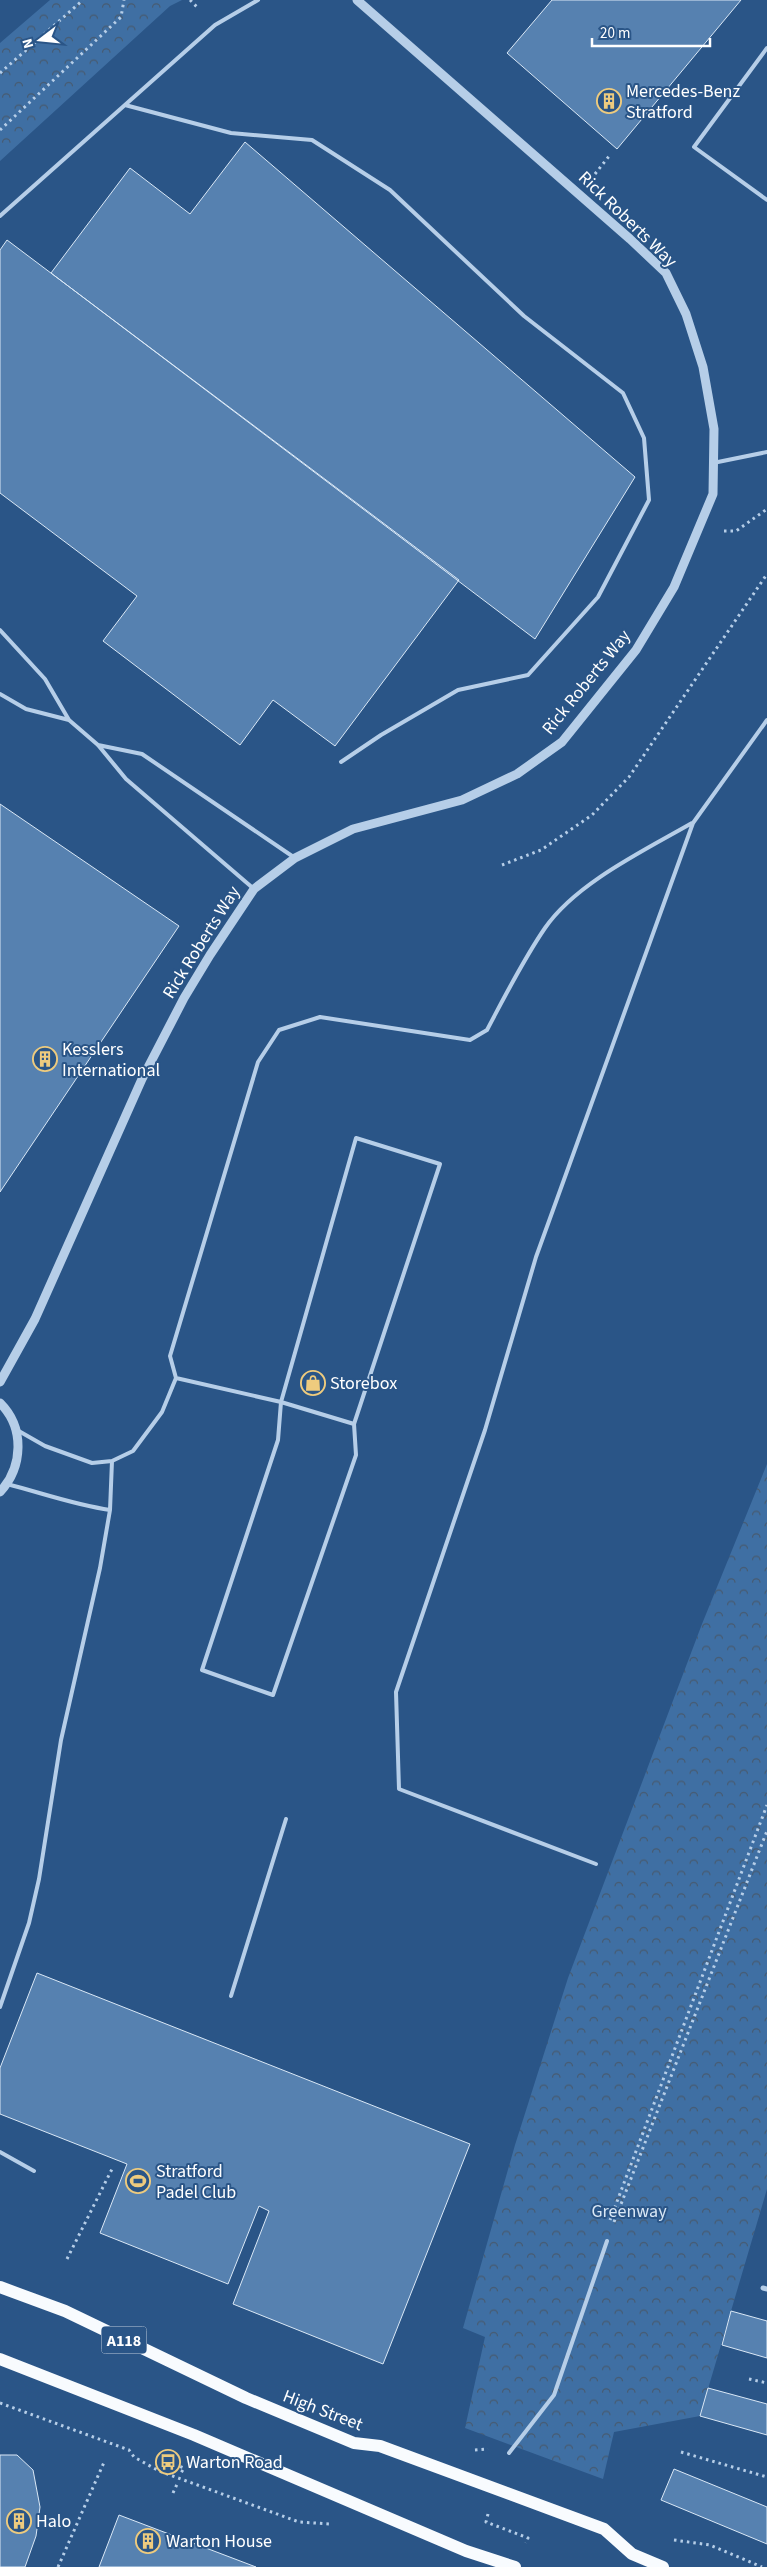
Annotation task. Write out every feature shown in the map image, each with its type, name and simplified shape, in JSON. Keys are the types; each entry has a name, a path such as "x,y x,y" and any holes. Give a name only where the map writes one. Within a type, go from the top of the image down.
{"main road":[{"name":"High Street","path":"0,2287 65,2311 246,2398 354,2443 380,2446 604,2529 632,2554 663,2567"},
{"path":"0,2359 186,2432 466,2551 516,2567"}],"street":[{"name":"Rick Roberts Way","path":"0,1382 35,1320 142,1079 171,1022 210,955 254,889 295,858 316,845 353,829 462,800 517,774 562,742 636,650 674,587 713,494 714,429 703,367 686,314 666,273 357,0"},
{"path":"0,1403 7,1411 17,1430 18,1458 7,1484 0,1492"}],"lane":[{"path":"0,216 215,25 258,0"},
{"path":"767,48 694,147 767,200"},
{"path":"125,105 231,133 312,140 328,150 390,190 524,316 623,393 644,438 649,500 598,597 528,675 458,690 341,762"},
{"path":"713,463 767,452"},
{"path":"0,630 45,679 69,720 98,745 126,779 254,889"},
{"path":"0,694 26,709 69,720"},
{"path":"596,1864 399,1789 396,1692 485,1430 536,1257 693,823 767,720"},
{"path":"98,745 142,754 295,858"},
{"path":"17,1430 46,1446 92,1463 112,1461 133,1451 162,1412 176,1378 170,1356 258,1062 279,1030 320,1017 470,1040 486,1030 545,927 581,891 618,865 693,823"},
{"path":"356,1138 440,1164 354,1424 356,1455 273,1695 202,1670 278,1440 281,1402 356,1138"},
{"path":"176,1378 281,1402 354,1424"},
{"path":"0,2007 29,1923 35,1896 61,1740 100,1568 110,1510 112,1461"},
{"path":"7,1484 59,1497 78,1506 110,1510"},
{"path":"231,1996 286,1819"},
{"path":"0,2152 34,2171"},
{"path":"509,2453 554,2395 607,2241"}],"path":[{"path":"0,74 83,0"},
{"path":"0,130 121,17 124,0"},
{"path":"598,170 610,155"},
{"path":"699,531 736,531 767,509"},
{"path":"502,865 541,850 592,815 629,777 767,574"},
{"path":"607,2241 604,2234 767,1805"},
{"path":"607,2241 633,2169 767,1831"},
{"path":"67,2259 113,2167"},
{"path":"749,2379 767,2383"},
{"path":"0,2403 129,2450 134,2457 159,2471 299,2522 339,2524"},
{"path":"681,2452 767,2477"},
{"path":"58,2567 105,2460"},
{"path":"168,2462 184,2468 181,2473"},
{"path":"173,2493 178,2482"},
{"path":"489,2512 486,2522 528,2538 523,2550"},
{"path":"700,2543 762,2567"}],"green space":[{"path":"50,0 182,0 170,6 0,161 0,43"},
{"name":"Greenway","path":"767,1464 767,2189 700,2416 614,2432 603,2479 465,2428 485,2337 463,2328 515,2145 568,1978 702,1624"}],"building":[{"name":"Mercedes-Benz Stratford","path":"552,0 741,0 617,149 507,53"},
{"path":"245,142 635,477 535,639 51,273 130,168 190,214"},
{"path":"7,240 459,580 335,746 273,700 240,745 103,641 137,596 0,493 0,250"},
{"name":"Kesslers International","path":"0,804 179,926 0,1192"},
{"path":"37,1973 470,2144 383,2364 233,2304 269,2211 259,2206 228,2284 100,2233 127,2164 0,2114 0,2068"},
{"path":"731,2311 767,2321 767,2358 722,2345"},
{"path":"708,2388 767,2404 767,2435 700,2416"},
{"name":"Halo","path":"0,2455 17,2455 33,2470 40,2507 36,2536 25,2567 0,2567"},
{"path":"674,2469 767,2507 767,2544 661,2500"},
{"name":"Warton House","path":"119,2515 256,2567 99,2567"}],"place":[{"name":"Mercedes-Benz Stratford","path":"609,101"},
{"name":"Kesslers International","path":"45,1059"},
{"name":"Storebox","path":"313,1383"},
{"name":"Stratford Padel Club","path":"138,2181"},
{"name":"Warton Road","path":"168,2462"},
{"name":"Halo","path":"19,2521"},
{"name":"Warton House","path":"148,2541"}]}
